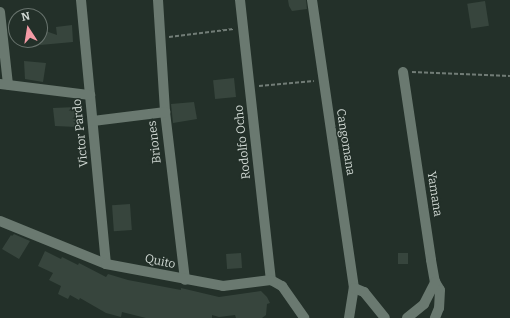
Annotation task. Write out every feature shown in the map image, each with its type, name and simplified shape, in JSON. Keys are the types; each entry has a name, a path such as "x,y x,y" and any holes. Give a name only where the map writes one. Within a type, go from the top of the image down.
{"street":[{"name":"Victor Pardo","path":"81,0 106,264"},
{"name":"Briones","path":"158,0 165,112 185,280"},
{"name":"Rodolfo Ocho","path":"240,0 271,280"},
{"name":"Cangomana","path":"312,0 354,288"},
{"path":"0,12 4,85 90,95"},
{"name":"Yamana","path":"403,72 435,282 440,290 440,299 435,318"},
{"path":"93,121 165,112"},
{"name":"Quito","path":"0,221 106,264 223,286 271,280"},
{"path":"271,280 286,290 304,318"},
{"path":"407,318 424,304 435,282"},
{"path":"349,318 354,288 364,292 385,318"}],"path":[{"path":"160,38 244,28"},
{"path":"403,72 510,76"},
{"path":"250,87 323,80"}],"building":[{"path":"288,0 306,0 307,9 292,11"},
{"path":"485,1 489,26 471,29 467,4"},
{"path":"72,25 73,42 48,44 48,32 57,35 56,27"},
{"path":"24,61 46,63 43,82 25,79"},
{"path":"234,78 236,97 215,99 213,80"},
{"path":"194,102 197,119 173,123 171,104"},
{"path":"77,107 77,127 55,126 53,108"},
{"path":"130,204 132,230 114,231 112,205"},
{"path":"14,234 30,241 19,259 2,249 11,235 12,236"},
{"path":"45,251 78,265 79,263 106,277 108,274 128,280 181,290 181,288 219,297 261,291 270,303 267,304 266,315 262,318 236,318 235,315 219,317 212,315 212,318 146,318 122,312 121,317 106,313 80,298 79,300 70,295 68,299 58,294 61,286 49,280 53,273 38,266"},
{"path":"241,253 242,268 227,269 226,254"},
{"path":"398,253 408,253 408,264 398,264"}]}
